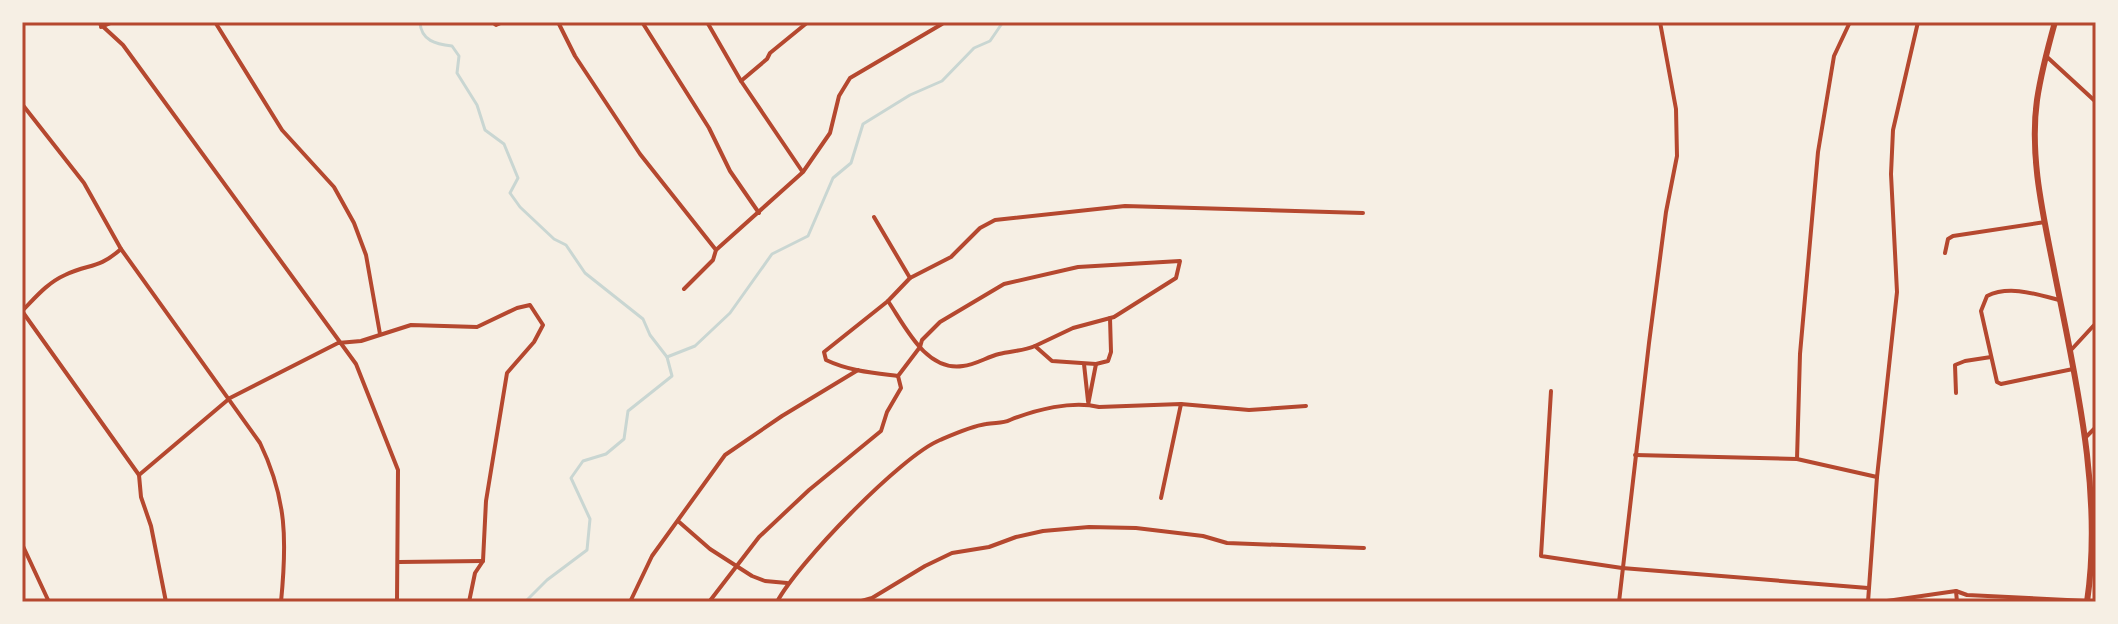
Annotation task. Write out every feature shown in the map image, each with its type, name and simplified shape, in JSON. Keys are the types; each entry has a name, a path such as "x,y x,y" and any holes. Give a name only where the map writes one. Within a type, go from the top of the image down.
{"highway":[{"path":"2055,22 2037,100 2038,184 2070,351 2083,439 2093,534 2087,602"}],"street":[{"path":"100,24 113,22"},
{"path":"215,22 282,130 334,187 354,223 366,255 380,334"},
{"path":"492,22 496,25 503,22"},
{"path":"558,22 575,56 640,154 716,250"},
{"path":"642,22 709,128 730,171 759,213"},
{"path":"707,22 741,81 803,172"},
{"path":"741,81 808,22"},
{"path":"1619,602 1666,212 1677,156 1676,109 1660,22"},
{"path":"1797,459 1800,354 1818,152 1834,56 1850,22"},
{"path":"1868,602 1877,477 1897,292 1891,174 1893,130 1918,22"},
{"path":"100,24 123,45 356,364 398,470 397,602"},
{"path":"684,289 713,260 716,250 803,172 830,133 839,96 850,78 942,24"},
{"path":"2046,56 2096,102"},
{"path":"22,104 93,196 121,249 260,443 271,467 285,527 281,602"},
{"path":"898,376 858,370 826,360 824,352 888,301 910,278 951,257 980,228 995,220 1125,206 1363,213"},
{"path":"874,217 910,278"},
{"path":"1945,253 1948,239 1953,236 2045,222"},
{"path":"121,249 105,263 62,276 46,286 22,311 139,475 141,497 151,526 166,602"},
{"path":"888,301 920,347 928,357 962,367 997,354 1035,346 1073,328 1110,318 1176,278 1180,261 1078,267 1004,284 940,322 922,340 920,347 898,376"},
{"path":"2060,301 2016,292 1995,292 1987,296 1981,311 1997,382 2001,384 2073,369"},
{"path":"139,475 230,398 338,343 361,341 411,325 477,327 530,305 543,325 534,342 506,377 486,501 483,561 475,573 469,602"},
{"path":"1035,346 1052,361 1096,364 1108,361 1111,352 1110,318"},
{"path":"2070,351 2096,323"},
{"path":"1956,393 1957,363 1991,357"},
{"path":"1084,364 1088,405"},
{"path":"1088,405 1096,364"},
{"path":"630,602 652,556 725,455 858,370"},
{"path":"709,602 759,537 809,490 881,431 887,412 901,388 898,376"},
{"path":"1551,391 1541,556 1622,568 1868,588"},
{"path":"1161,498 1181,404"},
{"path":"777,602 787,583 849,516 910,460 939,440 983,424 1008,422 1031,411 1088,405 1181,404 1249,410 1306,406"},
{"path":"2083,439 2096,427"},
{"path":"1635,455 1797,459 1877,477"},
{"path":"678,521 710,549 736,566 765,581 787,583"},
{"path":"858,602 871,600 952,553 989,547 1043,531 1089,527 1136,528 1203,536 1227,543 1364,548"},
{"path":"22,544 49,602"},
{"path":"399,562 483,561"},
{"path":"1880,602 1956,591 1967,595 2087,602"},
{"path":"1956,591 1957,602"}],"waterway":[{"path":"420,22 426,37 435,43 452,46 459,56 457,73 477,105 485,130 504,144 518,178 510,193 520,207 554,239 566,245 585,273 643,319 650,335 667,357"},
{"path":"525,602 547,580 587,550 590,519 571,478 583,461 606,454 624,439 628,411 672,376 667,357 695,346 730,313 772,254 808,236 833,178 851,163 863,124 910,95 942,81 974,48 990,41 1003,22"}]}
